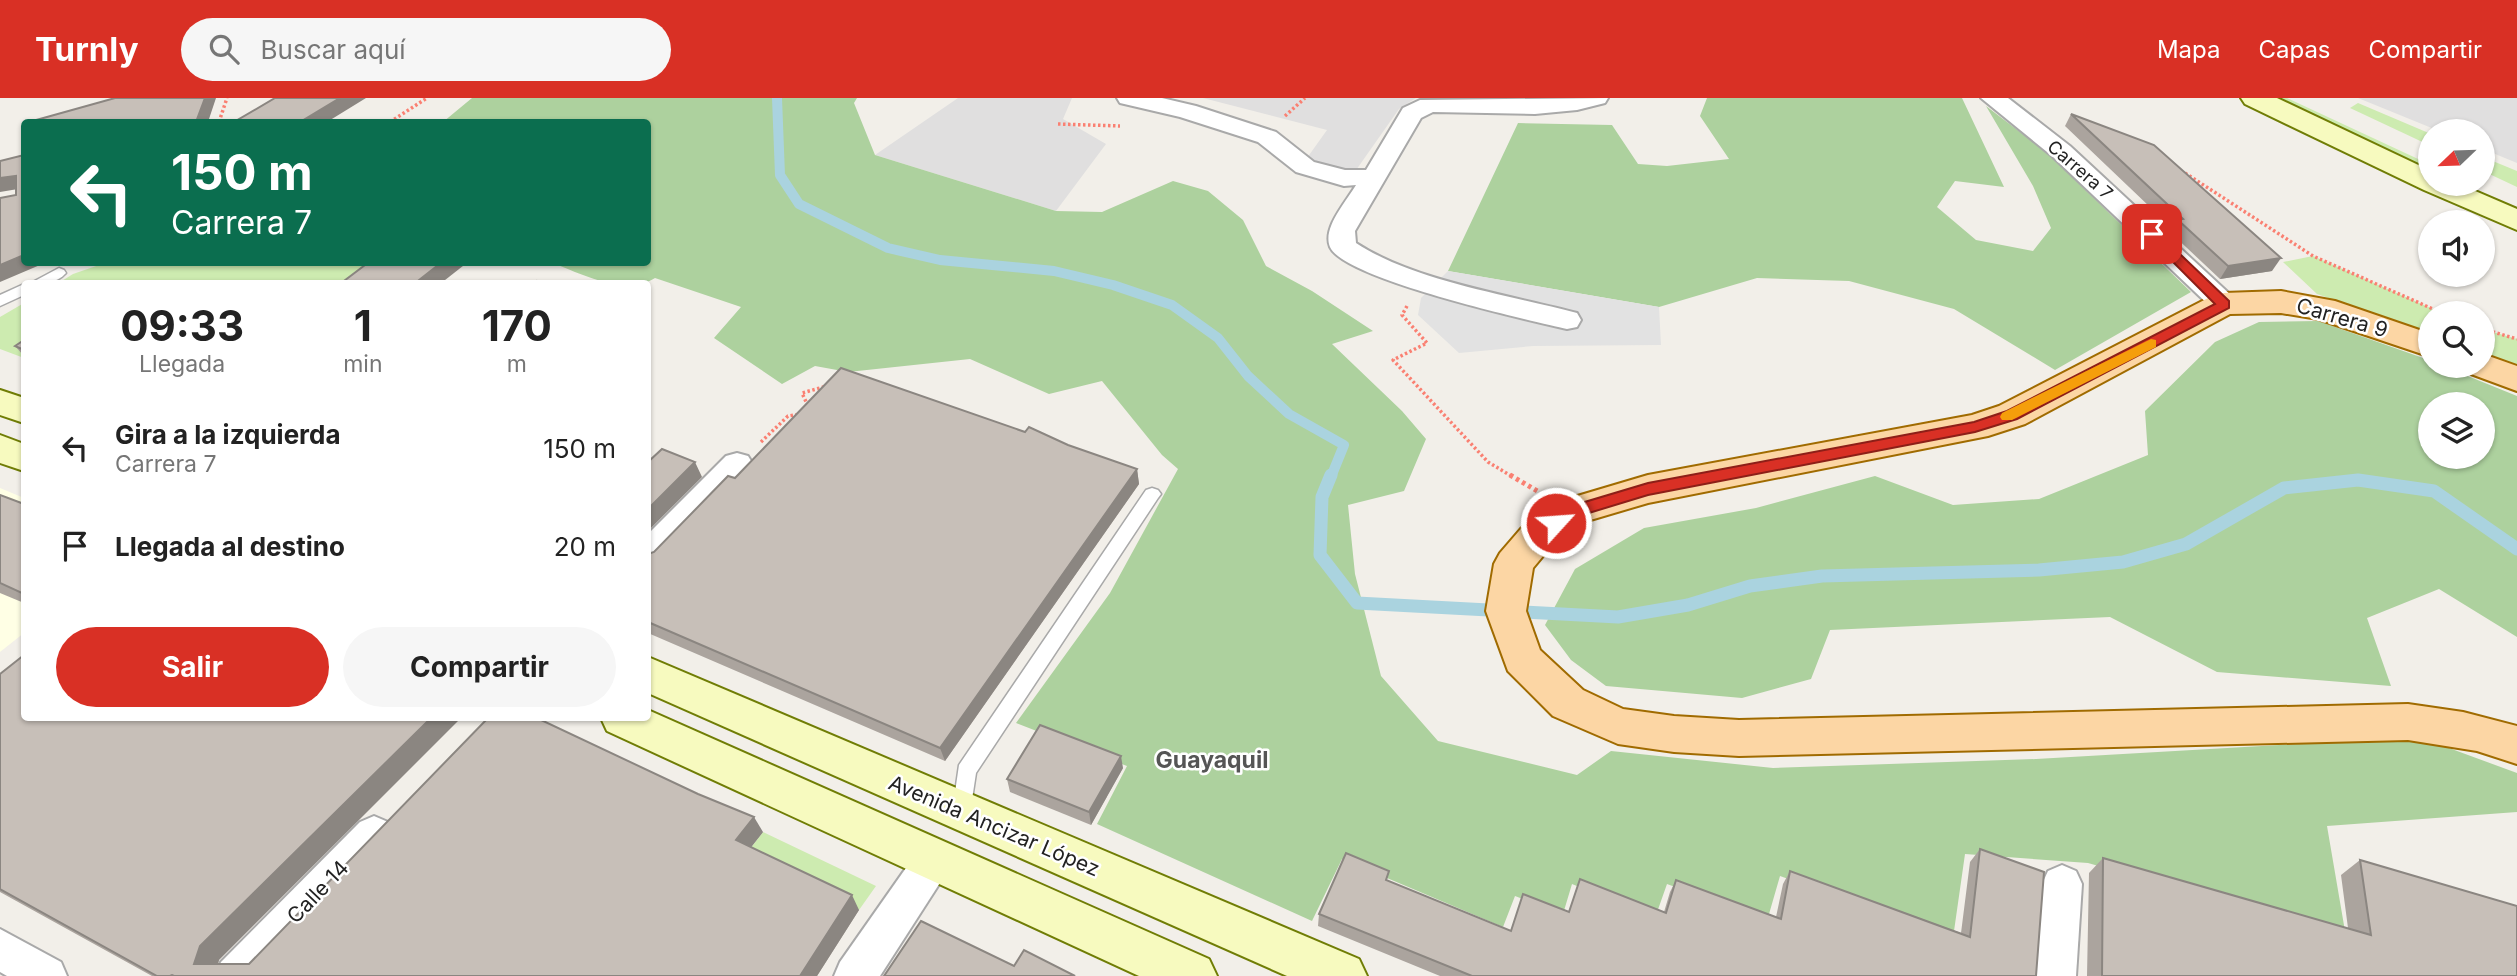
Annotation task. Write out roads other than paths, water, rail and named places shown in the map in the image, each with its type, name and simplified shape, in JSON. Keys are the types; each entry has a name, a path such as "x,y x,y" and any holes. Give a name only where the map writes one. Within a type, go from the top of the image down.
{"main road":[{"path":"2255,98 2418,176"},
{"path":"2307,98 2418,150"},
{"path":"2496,187 2517,197"},
{"path":"2462,196 2517,221"},
{"name":"Carrera 9","path":"2418,342 2323,309 2281,302 2224,304 2061,391 2012,415 1987,423 1648,489 1574,511 1539,534 1514,564 1506,611 1523,659 1568,703 1618,726 1674,734 1739,738 2408,722 2495,736 2517,744"},
{"path":"2495,371 2517,379"},
{"path":"0,402 21,410"},
{"path":"0,448 21,457"},
{"name":"Avenida Ancizar López","path":"651,675 962,813 1342,976"},
{"path":"629,721 1192,976"}],"street":[{"path":"1129,98 1186,111 1267,137 1305,167 1343,178 1376,177"},
{"path":"1567,320 1474,297 1371,265 1343,246 1342,231 1412,113 1429,105 1553,105 1576,104 1596,98"},
{"name":"Carrera 7","path":"1993,98 2061,151 2224,304"},
{"path":"651,552 737,464"},
{"name":"Calle 14","path":"236,976 401,807"},
{"path":"855,976 934,861"},
{"path":"2055,976 2062,884"},
{"path":"0,949 46,976"}],"lane":[{"path":"44,280 59,273"},
{"path":"0,301 21,290"},
{"path":"962,813 966,771 1152,494"}],"waterway":[{"path":"777,98 780,175 799,204 888,248 940,260 1054,271 1113,285 1172,305 1218,338 1248,376 1289,414 1344,445 1331,477"},
{"path":"1331,475 1322,497 1320,555 1357,603 1618,617 1688,605 1750,586 1822,576 2039,570 2123,562 2186,544 2284,488 2358,480 2434,491 2517,549"}],"district":[{"name":"Guayaquil","path":"1212,760"}]}
